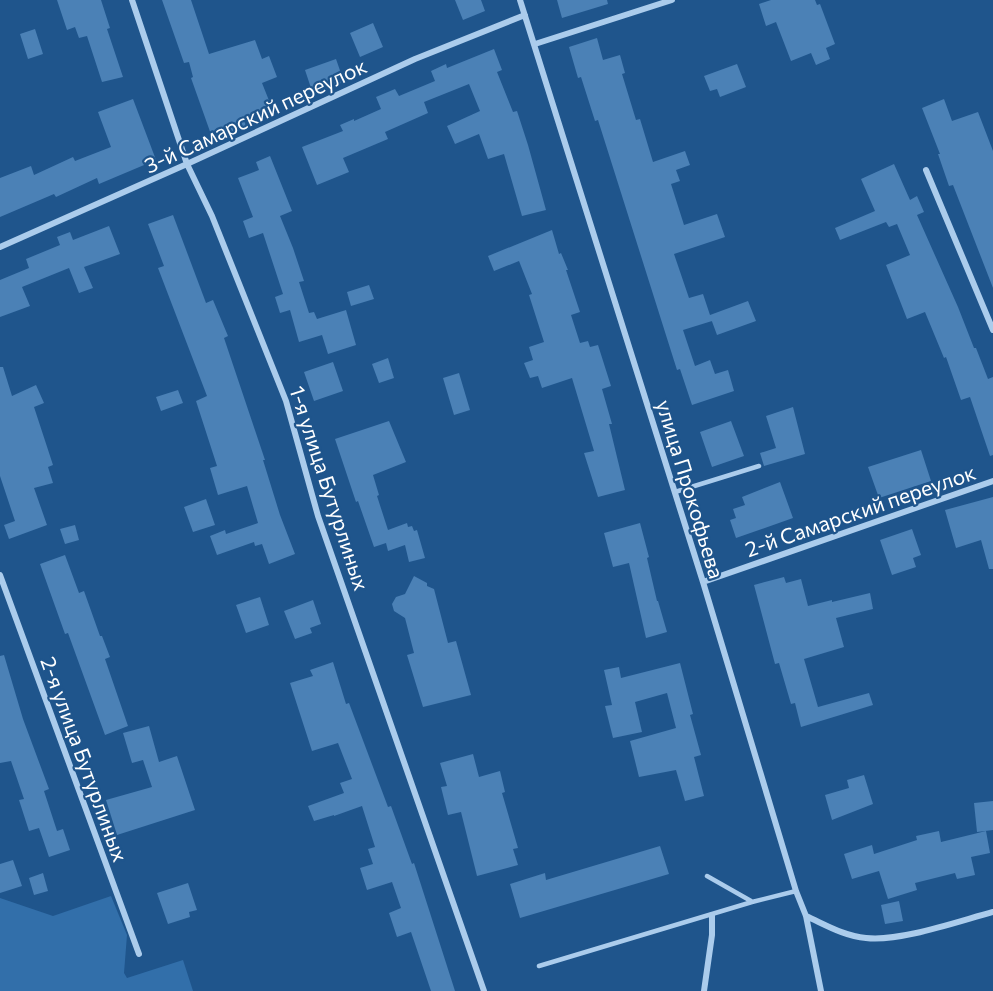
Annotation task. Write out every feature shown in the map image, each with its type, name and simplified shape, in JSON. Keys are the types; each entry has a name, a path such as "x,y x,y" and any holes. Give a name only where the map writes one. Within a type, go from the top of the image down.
{"street":[{"name":"1-я улица Бутурлиных","path":"132,0 187,164 212,216 286,401 318,516 484,991"},
{"name":"улица Прокофьева","path":"520,0 703,582 796,891 806,916 821,991"},
{"path":"534,44 672,0"},
{"name":"3-й Самарский переулок","path":"0,247 415,59 525,15"},
{"path":"926,170 993,330"},
{"name":"2-й Самарский переулок","path":"703,582 993,481"},
{"name":"2-я улица Бутурлиных","path":"0,575 139,954"},
{"path":"806,916 840,933 867,939 901,936 993,912"},
{"path":"705,991 712,915"}],"lane":[{"path":"675,492 759,466"},
{"path":"707,876 752,902"},
{"path":"539,966 796,891"}],"shaded area":[{"path":"111,896 127,935 124,973 127,978 183,960 193,991 0,991 0,898 53,916"}],"building":[{"path":"57,0 101,0 110,28 107,29 123,77 102,82 87,36 79,38 75,27 67,30"},
{"path":"162,0 191,0 209,54 255,40 262,59 269,56 277,77 262,83 272,108 243,118 247,128 213,140 191,78 193,77 189,62 184,63"},
{"path":"455,0 481,0 485,11 463,20"},
{"path":"557,0 607,0 608,4 562,18"},
{"path":"771,0 815,0 817,5 820,4 835,44 826,48 830,59 816,65 811,53 791,61 776,22 766,26 759,4"},
{"path":"373,23 383,47 360,57 350,33"},
{"path":"35,29 43,54 28,59 20,34"},
{"path":"597,38 603,60 620,55 625,73 622,74 636,120 640,119 653,162 685,151 690,165 676,170 680,181 671,184 684,225 717,214 725,237 674,254 689,298 703,294 710,315 748,301 756,321 717,335 712,321 683,330 695,366 710,360 715,374 728,370 734,391 692,405 680,369 677,370 598,120 595,121 569,47"},
{"path":"494,49 502,70 497,72 513,112 517,111 546,210 522,216 504,154 488,159 479,134 455,144 447,126 480,111 469,84 424,102 428,113 385,132 388,139 343,158 349,172 317,185 302,147 343,131 340,125 381,109 376,97 395,89 399,96 435,81 431,71 446,64 447,68"},
{"path":"336,59 344,82 313,94 305,70"},
{"path":"737,64 746,87 720,97 717,89 710,91 704,76"},
{"path":"133,99 156,160 99,184 97,178 56,197 54,194 0,217 0,178 31,166 34,175 73,157 75,161 111,147 98,112"},
{"path":"944,99 952,121 978,112 993,151 993,288 953,185 949,186 938,154 940,154 922,108"},
{"path":"270,156 292,211 280,216 304,281 299,282 309,313 314,312 317,319 346,310 356,345 328,354 322,335 299,342 290,310 280,313 275,297 283,294 263,233 249,238 243,221 253,217 238,178 259,170 256,162"},
{"path":"894,164 910,200 917,196 924,212 917,215 988,379 993,377 993,455 990,456 970,397 961,400 946,357 944,358 925,312 907,319 886,265 910,255 897,224 889,227 886,222 840,240 835,228 875,211 861,179"},
{"path":"173,215 206,303 213,300 228,336 224,338 265,460 263,460 280,515 295,554 269,564 262,544 255,546 254,542 217,555 210,536 225,530 226,534 258,523 247,486 218,495 210,468 217,466 196,401 207,396 158,268 164,266 148,224"},
{"path":"109,226 120,254 84,267 93,288 79,293 69,268 22,287 30,306 0,317 0,280 29,268 26,259 60,245 57,237 70,232 73,240"},
{"path":"552,230 559,254 561,253 568,270 566,270 580,312 571,315 580,343 588,341 590,347 598,345 611,386 602,389 612,424 609,424 625,490 598,497 584,453 594,451 572,378 542,388 538,376 530,378 524,363 533,360 529,347 544,342 529,295 532,294 519,261 494,271 488,256"},
{"path":"369,285 374,299 351,306 347,292"},
{"path":"388,358 394,378 379,383 372,364"},
{"path":"333,362 343,391 314,401 304,372"},
{"path":"0,367 3,367 12,396 36,385 44,403 34,407 53,465 48,467 53,483 34,488 47,525 9,539 4,525 15,521 0,476"},
{"path":"459,373 470,410 454,415 443,378"},
{"path":"178,390 183,403 161,411 156,397"},
{"path":"793,407 805,454 764,466 760,453 776,448 766,416"},
{"path":"389,421 406,462 373,475 388,530 407,523 408,527 412,526 414,531 417,530 425,558 409,562 405,545 388,551 386,543 374,547 335,439"},
{"path":"731,421 744,456 712,467 700,432"},
{"path":"921,450 931,481 879,498 868,467"},
{"path":"780,482 793,518 736,538 730,520 736,518 733,509 745,505 742,497"},
{"path":"993,497 993,569 989,569 981,540 956,548 945,510"},
{"path":"206,499 215,525 193,532 184,507"},
{"path":"640,523 657,601 667,632 646,638 629,563 613,567 604,533"},
{"path":"75,525 79,540 65,544 60,529"},
{"path":"912,529 921,555 913,558 916,567 892,575 880,540"},
{"path":"65,555 79,593 84,591 110,657 105,659 128,726 105,735 40,564"},
{"path":"414,576 434,589 448,643 456,641 471,695 423,707 407,655 414,653 405,618 394,611 392,604 396,597 405,594"},
{"path":"784,577 786,583 801,579 808,606 870,593 873,609 836,618 844,647 804,659 818,707 869,693 873,705 801,727 795,703 791,704 779,663 775,664 754,585"},
{"path":"260,597 269,625 246,633 236,605"},
{"path":"313,600 321,624 310,628 312,633 295,639 284,611"},
{"path":"4,655 23,719 49,789 44,791 57,831 63,829 70,850 49,857 39,828 29,831 19,800 24,799 11,761 0,763 0,656"},
{"path":"333,662 346,704 349,703 388,807 391,806 412,864 414,863 455,991 431,991 411,932 397,937 389,913 401,908 392,882 367,890 360,868 373,864 368,849 375,847 362,806 314,821 308,806 344,793 340,783 352,779 338,743 312,751 290,683 313,676 310,670"},
{"path":"680,663 693,714 690,715 701,755 694,757 704,796 685,801 676,770 639,777 630,741 676,728 667,693 635,702 642,732 613,738 605,706 612,705 604,670 619,667 621,678"},
{"path":"149,726 159,762 177,756 195,810 117,835 106,800 152,787 143,760 132,763 123,733"},
{"path":"473,754 479,777 500,771 505,792 502,793 518,848 513,849 518,865 477,876 461,812 448,815 441,787 447,786 440,763"},
{"path":"864,775 873,804 832,820 825,795 849,788 847,780"},
{"path":"993,801 993,830 977,832 974,803"},
{"path":"939,831 941,842 986,831 990,853 971,857 975,875 957,879 955,873 915,883 917,890 888,899 879,871 852,879 844,854 872,845 874,854 917,840 916,836"},
{"path":"660,846 669,874 520,918 510,884 545,873 546,880"},
{"path":"13,860 22,886 0,893 0,864"},
{"path":"43,873 48,891 34,895 29,878"},
{"path":"188,883 197,910 189,912 190,917 168,924 157,893"},
{"path":"899,901 903,921 885,924 881,905"}]}
